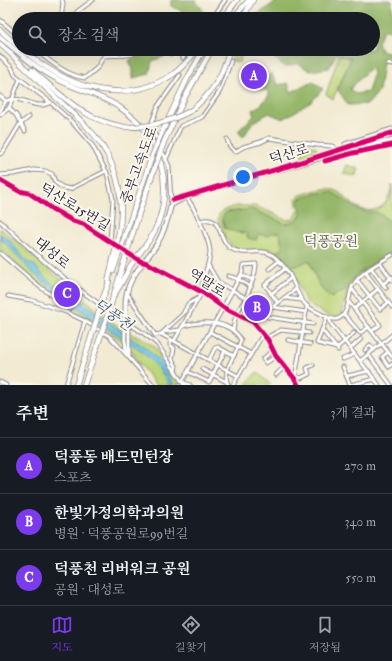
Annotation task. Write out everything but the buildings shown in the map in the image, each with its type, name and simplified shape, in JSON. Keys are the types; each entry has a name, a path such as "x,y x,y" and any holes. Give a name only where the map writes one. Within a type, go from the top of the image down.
{"highway":[{"path":"228,12 237,0"},
{"path":"238,12 249,0"},
{"path":"246,12 253,0"},
{"path":"0,30 12,40"},
{"path":"0,37 12,47"},
{"path":"0,44 12,54"},
{"path":"7,50 12,55"},
{"path":"13,56 87,127 102,145 112,164 117,179 121,210 119,239 111,265 108,284"},
{"path":"14,56 86,114 99,120 124,127 136,128 158,125 182,116 192,110 207,96 217,83 228,56"},
{"path":"22,56 41,70 70,86 108,101 132,116 146,132 158,152 163,169 165,191 159,220 150,240 131,265 119,289 113,296"},
{"path":"31,56 69,80 96,89 125,92 149,86 168,78 192,56"},
{"name":"중부고속도로","path":"76,385 103,298 151,159 187,79 200,56"},
{"name":"중부고속도로","path":"84,385 139,213 164,142 187,94 208,56"}],"main road":[{"name":"덕산로","path":"171,206 186,198 338,153 392,135"},
{"name":"덕산로","path":"359,146 392,141"},
{"path":"126,322 127,293 140,261 157,244 165,227 171,206"}],"street":[{"path":"62,0 62,12"},
{"path":"77,12 93,0"},
{"path":"217,12 225,0"},
{"path":"0,20 12,30"},
{"path":"0,56 12,68 15,75 50,102 72,122 92,145 106,171 113,199 110,242"},
{"path":"45,56 59,67 79,77 85,78 97,68 104,56"},
{"path":"112,56 122,56"},
{"path":"166,159 181,126 202,117 220,91 231,61"},
{"path":"388,64 392,65"},
{"path":"171,206 170,169 154,134 152,122 155,110 179,75"},
{"path":"0,115 9,108 20,79"},
{"path":"0,96 6,100"},
{"path":"0,111 6,100 12,98 38,105 45,105 50,102"},
{"path":"9,108 16,115 25,131"},
{"path":"0,154 3,152 20,124 29,117"},
{"path":"347,150 345,144 392,129"},
{"path":"227,139 229,145 235,152 243,147 262,142 269,138 332,146 338,153"},
{"path":"0,174 13,174 34,170 45,171 52,174 55,182 62,187 70,189 106,171"},
{"name":"덕산로15번길","path":"0,180 18,191 34,196 52,210 73,221 83,224 115,245"},
{"path":"175,371 176,366 172,359 174,348 170,345 183,326 202,292 210,252 200,221 190,202 186,198"},
{"path":"200,221 207,219 213,221 224,240 232,249 242,252 268,252 280,261 286,268 302,300 307,306 333,320 339,319 344,314 356,280 364,272 390,256 392,261"},
{"name":"대성로","path":"0,221 40,257 82,291 126,322 144,332 158,345 183,384"},
{"path":"0,253 35,283 70,307"},
{"name":"역말로","path":"140,261 202,292 224,308 253,322 266,338 276,356 295,377 298,385"},
{"path":"269,269 280,261"},
{"path":"207,263 218,282"},
{"path":"380,263 392,278 383,284"},
{"path":"190,385 183,384 188,372 241,275 243,265 256,264 251,287 236,314 233,330"},
{"path":"278,303 265,285 286,268"},
{"path":"371,268 386,288"},
{"path":"364,272 392,307"},
{"path":"241,275 253,280"},
{"path":"228,276 238,279 251,287"},
{"path":"271,294 291,278"},
{"path":"356,280 380,310 388,303"},
{"name":"역말로","path":"202,292 218,282 246,298"},
{"path":"253,322 296,288"},
{"path":"352,289 380,325 372,331"},
{"path":"354,309 378,289"},
{"path":"66,312 82,291"},
{"path":"127,293 155,335"},
{"path":"8,296 31,300 66,312 85,321 109,336 153,385"},
{"path":"283,298 302,300"},
{"path":"163,333 183,314 188,304 197,299"},
{"path":"348,301 392,357"},
{"path":"307,306 295,377 301,378 309,374 307,368 313,365"},
{"path":"273,307 306,312"},
{"path":"266,312 268,317 313,324"},
{"path":"344,314 360,334 368,327"},
{"path":"328,318 317,343 337,349"},
{"path":"328,318 331,324 379,385"},
{"path":"66,385 85,321"},
{"path":"126,322 129,357"},
{"path":"183,326 205,322 214,323 233,330 237,334 241,340 239,348 227,370 227,383"},
{"path":"127,330 126,349 129,357"},
{"path":"152,340 155,335 180,330"},
{"path":"266,338 281,330 309,332"},
{"path":"322,330 337,349"},
{"path":"210,332 251,354"},
{"path":"163,333 198,355 238,376"},
{"path":"337,349 354,333"},
{"path":"233,385 263,334"},
{"path":"360,361 392,335"},
{"path":"351,348 360,339"},
{"path":"388,339 392,342"},
{"path":"288,340 310,344"},
{"path":"365,350 370,345 374,350"},
{"path":"209,360 215,348 218,347 234,356"},
{"path":"274,350 262,359 266,363 276,356"},
{"path":"188,372 208,382 225,351"},
{"path":"388,352 382,357 389,367 392,364"},
{"path":"346,359 355,354"},
{"path":"368,354 391,385"},
{"path":"276,375 285,366"},
{"path":"343,367 350,385 375,379"},
{"path":"202,369 227,383"},
{"path":"347,376 368,371"},
{"path":"0,382 6,385"}],"green space":[{"path":"171,0 197,0 196,1 204,12 184,12 171,6"},
{"path":"278,0 392,0 392,31 383,30 380,37 380,12 261,12"},
{"path":"380,48 381,51 392,52 392,63 386,60 383,62 379,91 368,104 348,105 338,90 351,58 344,56 380,56","holes":["371,67 373,75 368,92 355,94 350,89"]},
{"path":"136,56 166,56 152,61 149,74 133,78 133,69 129,61"},
{"path":"233,56 242,56 239,63 232,60"},
{"path":"272,56 335,56 329,68 310,71 298,63 285,67"},
{"path":"339,56 351,58 333,99 326,94"},
{"path":"271,73 278,85 288,83 291,92 313,82 323,89 311,102 283,119 269,113 252,123 243,138 238,131 254,116 252,110 261,105 269,95 268,91 259,89"},
{"path":"300,144 316,147 317,151 311,153 312,158 303,160"},
{"path":"347,165 359,169 356,177 344,173"},
{"name":"덕풍공원","path":"392,184 392,252 358,276 348,291 342,314 333,318 312,307 306,302 296,278 289,267 273,251 268,249 243,250 233,247 226,239 218,219 221,212 226,209 237,206 254,206 286,220 293,219 298,212 296,198 298,196 316,190 325,189 338,192 363,210 374,210 384,205"},
{"name":"덕풍공원","path":"331,192 358,209 369,212 377,212 392,222 392,249 390,252 356,275 344,292 337,294 332,298 320,287 309,260 297,266 292,266 276,252 282,250 280,232 272,233 267,236 259,234 256,240 248,238 246,233 235,232 225,228 222,219 224,214 227,212 252,209 286,224 300,217 301,212 299,199 319,193"},
{"path":"0,228 112,322 133,335 141,337 155,347 180,385 156,385 137,361 134,354 120,340 36,282 0,249"},
{"path":"257,372 271,385 245,385"}],"water":[{"path":"0,234 9,240 27,262 34,265 46,279 71,298 73,297 81,301 147,349 163,365 173,385 169,385 162,373 144,353 60,295 39,278 6,243 0,239"}],"tunnel":[{"path":"180,75 186,56"},
{"path":"120,248 137,259"}],"cycle path":[{"path":"173,200 392,133"},
{"path":"325,161 353,153 392,145"},
{"path":"0,180 19,191 29,193 52,209 73,221 83,224 140,261 147,263 202,292 224,308 253,322 268,340 276,356 295,379 298,385"}],"place":[{"name":"덕풍동 배드민턴장","path":"254,76"},
{"name":"덕풍천 리버워크 공원","path":"67,294"},
{"name":"한빛가정의학과의원","path":"257,308"}],"water label":[{"name":"덕풍천","path":"113,315"}]}
